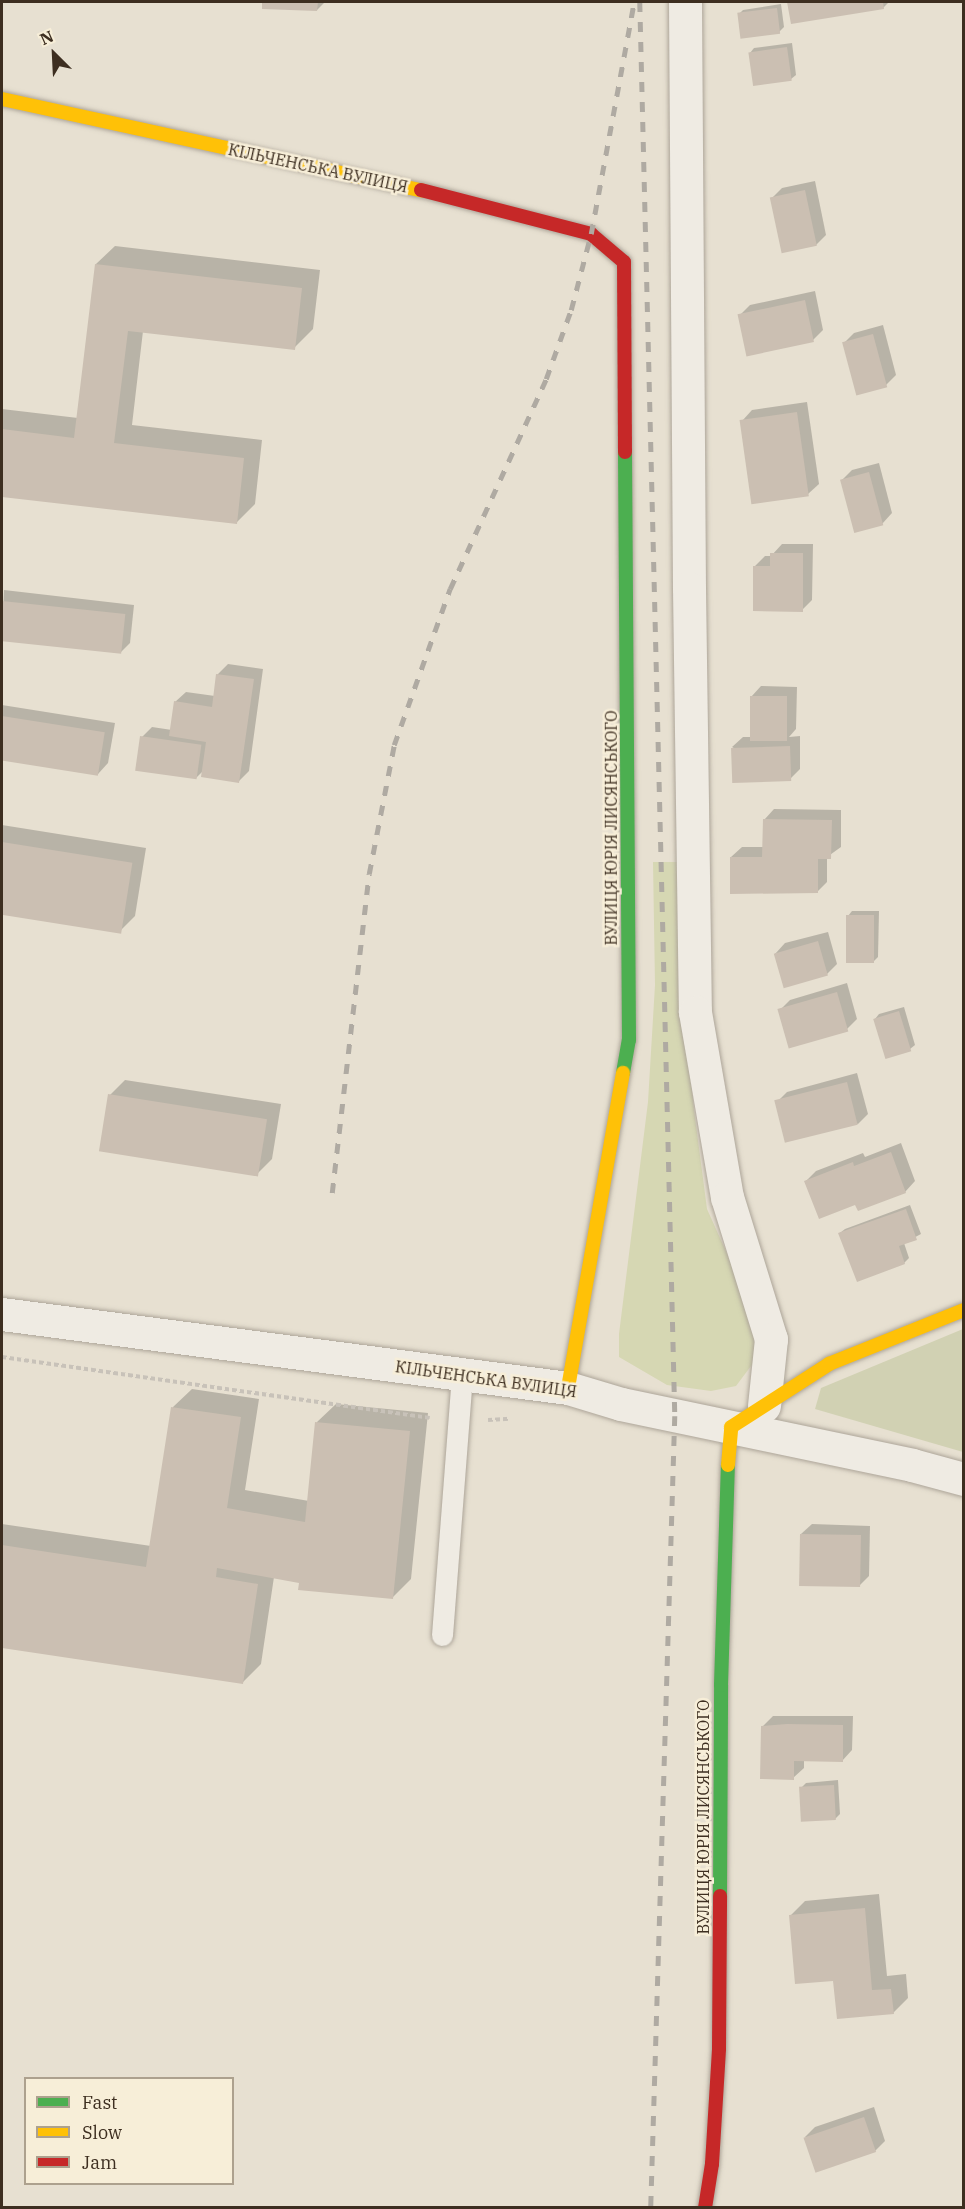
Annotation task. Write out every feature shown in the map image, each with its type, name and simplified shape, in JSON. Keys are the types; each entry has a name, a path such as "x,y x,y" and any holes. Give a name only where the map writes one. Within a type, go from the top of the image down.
{"street":[{"path":"685,2 688,588 695,1012 727,1197 771,1339 764,1406"},
{"name":"КІЛЬЧЕНСЬКА ВУЛИЦЯ","path":"2,99 451,196 591,234 624,262"},
{"name":"ВУЛИЦЯ ЮРІЯ ЛИСЯНСЬКОГО","path":"568,1388 629,1040 624,262"},
{"path":"731,1427 829,1364 963,1310"},
{"name":"КІЛЬЧЕНСЬКА ВУЛИЦЯ","path":"2,1314 568,1388 621,1404 912,1465 963,1479"},
{"name":"ВУЛИЦЯ ЮРІЯ ЛИСЯНСЬКОГО","path":"705,2208 712,2164 719,2048 724,1494 731,1427"}],"lane":[{"path":"442,1635 462,1374"}],"path":[{"path":"2,1357 459,1422 517,1419"}],"green space":[{"path":"653,862 685,862 686,1027 707,1209 738,1278 755,1330 754,1362 736,1386 711,1391 667,1385 619,1357 619,1334 648,1102 655,985"},
{"path":"963,1329 963,1452 815,1409 821,1388"}],"building":[{"path":"262,2 318,2 317,11 262,9"},
{"path":"787,2 883,2 884,9 791,24"},
{"path":"777,8 780,34 740,39 737,13"},
{"path":"787,47 792,81 753,86 748,52"},
{"path":"805,190 817,246 782,253 770,197"},
{"path":"95,264 302,288 295,350 128,331 114,443 244,458 237,524 2,497 2,429 74,438"},
{"path":"805,300 814,342 746,356 738,314"},
{"path":"873,334 887,387 856,395 842,342"},
{"path":"797,412 809,496 751,504 740,420"},
{"path":"869,472 883,525 854,533 840,480"},
{"path":"770,553 803,553 803,612 753,611 753,566 770,566"},
{"path":"2,601 125,614 121,654 2,641"},
{"path":"216,674 254,679 239,783 201,777 206,742 169,736 174,701 212,707"},
{"path":"750,696 787,696 787,741 750,741"},
{"path":"2,716 105,732 98,776 2,761"},
{"path":"140,736 201,745 197,779 135,771"},
{"path":"790,746 791,781 732,783 731,748"},
{"path":"763,819 832,820 831,859 818,859 818,893 730,894 730,857 762,857"},
{"path":"2,842 132,863 121,934 2,915"},
{"path":"846,915 874,915 874,963 846,963"},
{"path":"818,941 828,976 784,988 774,954"},
{"path":"837,992 848,1031 789,1049 777,1009"},
{"path":"899,1011 911,1051 885,1059 873,1019"},
{"path":"847,1082 858,1125 785,1143 774,1100"},
{"path":"108,1094 267,1119 258,1176 99,1151"},
{"path":"891,1152 906,1193 858,1211 855,1205 819,1219 804,1181 853,1162 854,1166"},
{"path":"906,1209 917,1240 899,1246 905,1264 857,1282 838,1233"},
{"path":"171,1407 241,1417 227,1508 305,1522 315,1422 410,1431 393,1599 298,1590 299,1583 217,1568 216,1577 258,1584 243,1684 2,1648 2,1545 146,1567"},
{"path":"800,1534 861,1535 860,1587 799,1586"},
{"path":"843,1725 843,1762 794,1761 794,1780 760,1779 761,1726"},
{"path":"834,1785 836,1820 801,1822 799,1787"},
{"path":"865,1908 872,1990 891,1989 894,2014 837,2019 833,1981 795,1984 789,1915"},
{"path":"864,2117 876,2152 816,2173 803,2138"}],"railway":[{"path":"332,1193 369,874 394,745 450,589 546,379 571,310 591,234 634,2"},
{"path":"640,2 675,1416 651,2208"}],"traffic: fast":[{"path":"623,1073 629,1040 625,452"},
{"path":"720,1896 721,1685 728,1465"}],"traffic: slow":[{"path":"2,99 421,190"},
{"path":"568,1388 623,1073"},
{"path":"728,1465 731,1427 829,1364 964,1310"}],"traffic: jam":[{"path":"421,190 591,234 624,262 625,452"},
{"path":"705,2208 712,2164 719,2048 720,1896"}]}
